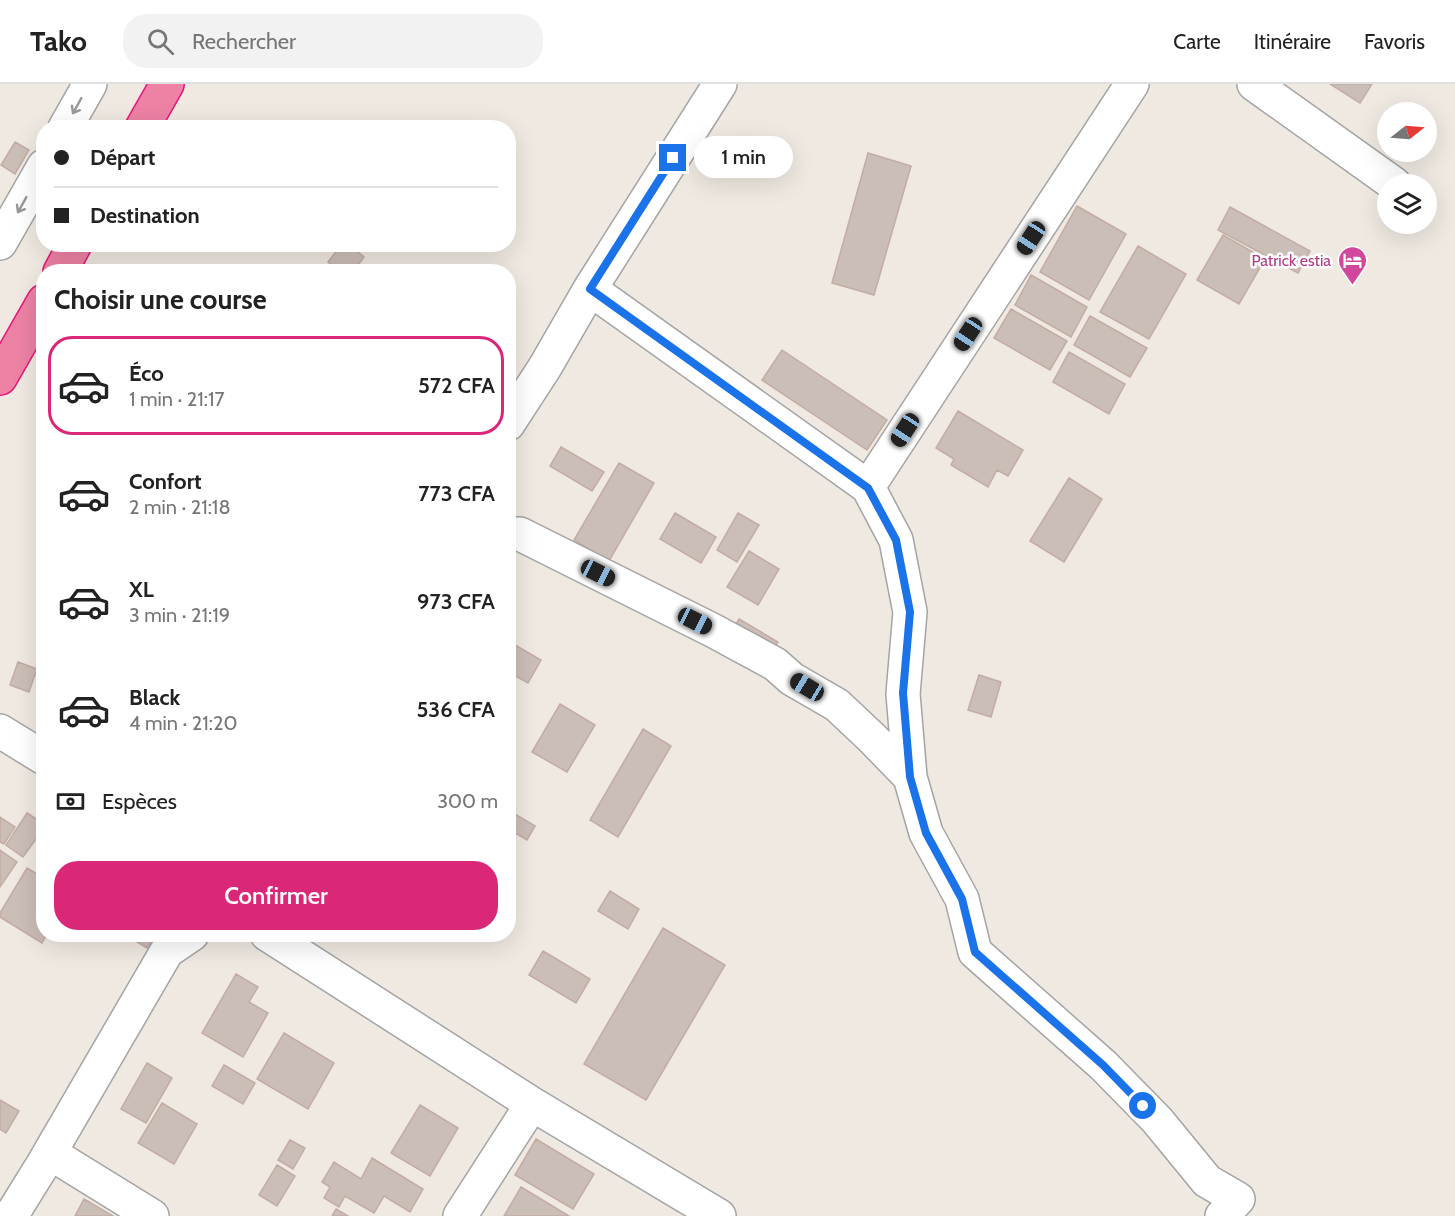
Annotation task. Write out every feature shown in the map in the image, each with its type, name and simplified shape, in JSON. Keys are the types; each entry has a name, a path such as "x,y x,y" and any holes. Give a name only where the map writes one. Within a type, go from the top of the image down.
{"highway":[{"path":"147,120 167,84"},
{"path":"0,378 36,315"}],"street":[{"path":"70,120 90,84"},
{"path":"516,411 720,84"},
{"path":"868,488 1132,84"},
{"path":"1254,84 1380,174"},
{"path":"0,243 36,180"},
{"path":"590,289 868,488 896,540 910,612 903,693 910,777 926,833 962,899 975,952 1103,1065 1157,1120 1208,1181 1238,1199 1222,1216"},
{"path":"516,534 714,631 775,664 792,679 837,705 910,777"},
{"path":"0,731 36,753"},
{"path":"11,1216 167,951 180,942"},
{"path":"279,942 532,1104 719,1216"},
{"path":"460,1216 532,1104"},
{"path":"50,1153 152,1216"}],"building":[{"path":"1330,84 1372,84 1360,103"},
{"path":"15,142 29,150 15,174 1,165"},
{"path":"868,153 911,166 874,295 832,283"},
{"path":"1077,206 1126,234 1089,300 1040,272"},
{"path":"1230,207 1310,251 1298,273 1218,230"},
{"path":"1223,235 1265,259 1239,304 1197,280"},
{"path":"1138,246 1186,274 1149,339 1100,312"},
{"path":"336,252 358,252 364,257 359,264 330,264 328,262"},
{"path":"1031,275 1087,307 1071,337 1015,305"},
{"path":"1011,309 1067,341 1050,370 994,338"},
{"path":"1090,316 1147,348 1130,377 1074,345"},
{"path":"782,350 887,420 867,450 762,380"},
{"path":"1069,352 1125,384 1109,414 1053,382"},
{"path":"958,411 1023,450 1008,476 997,470 988,487 951,465 954,459 936,448"},
{"path":"561,447 604,472 592,491 550,466"},
{"path":"619,463 654,483 609,561 574,540"},
{"path":"1069,478 1102,499 1064,562 1030,541"},
{"path":"675,513 716,537 701,563 660,539"},
{"path":"738,513 759,525 737,562 717,550"},
{"path":"749,551 779,569 758,605 727,587"},
{"path":"739,619 778,642 768,659 729,636"},
{"path":"516,646 541,660 528,683 516,676"},
{"path":"18,662 36,669 29,692 10,685"},
{"path":"979,675 1001,682 991,717 968,710"},
{"path":"560,704 595,725 567,772 532,752"},
{"path":"643,729 671,746 618,837 590,820"},
{"path":"27,813 36,819 36,839 23,857 6,845"},
{"path":"516,815 535,826 527,840 516,834"},
{"path":"0,817 15,827 4,844 0,842"},
{"path":"0,850 17,862 0,887"},
{"path":"27,868 36,873 36,939 0,917 0,913"},
{"path":"610,891 639,909 628,929 598,911"},
{"path":"663,928 725,965 646,1100 584,1064"},
{"path":"137,942 150,942 147,948"},
{"path":"543,951 590,979 576,1003 529,975"},
{"path":"236,974 258,987 249,1002 268,1013 243,1057 202,1033"},
{"path":"284,1033 334,1063 308,1109 257,1079"},
{"path":"147,1063 172,1078 146,1123 121,1109"},
{"path":"224,1065 255,1083 243,1104 212,1086"},
{"path":"0,1100 19,1111 6,1133 0,1129"},
{"path":"162,1103 197,1124 174,1164 138,1143"},
{"path":"420,1105 458,1128 430,1176 391,1153"},
{"path":"536,1139 594,1174 573,1209 515,1175"},
{"path":"290,1140 305,1148 293,1169 278,1160"},
{"path":"372,1158 423,1189 410,1212 384,1196 374,1213 345,1196 339,1207 324,1198 330,1187 322,1182 334,1162 361,1179"},
{"path":"277,1165 295,1176 277,1206 259,1195"},
{"path":"521,1187 569,1216 504,1216"},
{"path":"84,1199 113,1216 75,1216"},
{"path":"336,1209 348,1216 332,1216"}],"place":[{"name":"Patrick estia","path":"1352,286"}],"route":[{"path":"673,158 590,289 868,488 896,540 910,612 903,693 910,777 926,833 962,899 975,952 1103,1065 1143,1106"}]}
